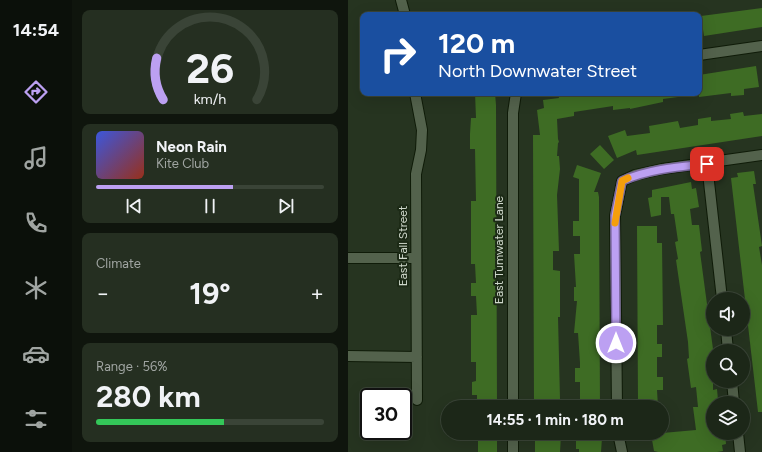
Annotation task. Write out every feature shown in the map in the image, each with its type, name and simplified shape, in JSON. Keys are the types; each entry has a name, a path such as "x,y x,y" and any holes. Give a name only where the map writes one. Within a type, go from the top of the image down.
{"street":[{"path":"401,0 404,12"},
{"path":"702,55 762,46"},
{"name":"East Fall Street","path":"416,96 422,130 421,150 416,174 417,400"},
{"name":"East Tumwater Lane","path":"513,400 513,112 516,96"},
{"path":"617,400 615,216 622,181 635,175 662,169 707,164 762,155"},
{"path":"707,164 721,292"},
{"path":"348,258 416,258"},
{"path":"348,356 417,357"},
{"path":"513,440 513,452"},
{"path":"619,440 622,452"},
{"path":"739,440 740,452"}],"building":[{"path":"762,8 762,27 704,36 702,16"},
{"path":"756,66 759,87 744,89 744,95 731,96 731,93 699,97 702,96 702,75"},
{"path":"475,96 495,96 497,400 477,400 477,395 472,395 472,382 476,381 476,362 471,362 471,315 477,315 476,296 471,296 471,283 476,283 475,264 471,264 471,201 476,201 475,149 470,149 471,118 476,118"},
{"path":"558,96 678,97 663,99 663,102 630,109 613,110 613,106 574,112 574,116 557,119 559,142 557,156 559,156 560,169 557,195 559,251 553,251 553,270 560,271 560,317 558,317 560,400 534,400 533,135 540,135 537,110 544,108 543,100 559,98"},
{"path":"743,112 744,116 762,114 762,136 637,155 636,150 617,158 608,136 625,130 627,136 650,133 649,126 678,121 680,128 698,125 698,119 711,117 711,121 731,119 730,114"},
{"path":"600,145 614,160 604,169 590,154"},
{"path":"577,165 601,173 594,192 598,192 599,197 600,400 580,400 580,382 575,382 575,368 580,368 578,333 574,333 577,301 574,301 574,287 576,287 574,254 580,254 580,236 573,236 573,221 579,221 579,179 573,177"},
{"path":"754,171 756,184 753,184 762,246 759,247 762,265 762,412 758,412 749,336 750,292 744,292 731,178 738,177 737,173"},
{"path":"691,182 692,189 696,188 699,207 690,209 692,225 699,225 702,251 700,252 706,297 706,336 711,336 712,344 706,344 706,388 713,388 713,390 717,389 718,396 706,396 706,440 726,440 726,444 722,445 723,451 654,451 652,440 669,440 669,432 696,430 693,407 698,407 696,387 691,388 687,359 689,358 688,342 676,260 678,259 675,242 678,241 674,214 671,214 669,197 661,197 661,215 651,217 648,198 652,197 652,190"},
{"path":"637,226 657,226 657,243 662,243 663,325 657,325 657,344 662,344 662,357 657,357 657,377 663,377 663,390 657,390 658,400 638,400"},
{"path":"478,440 497,440 497,452 478,452"},
{"path":"535,440 561,440 560,452 535,452"},
{"path":"576,440 602,440 601,452 579,452 579,449 576,449"}],"slow traffic":[{"path":"615,223 622,181 628,178"}],"route":[{"path":"616,343 615,216 622,181 635,175 662,169 707,164"}]}
